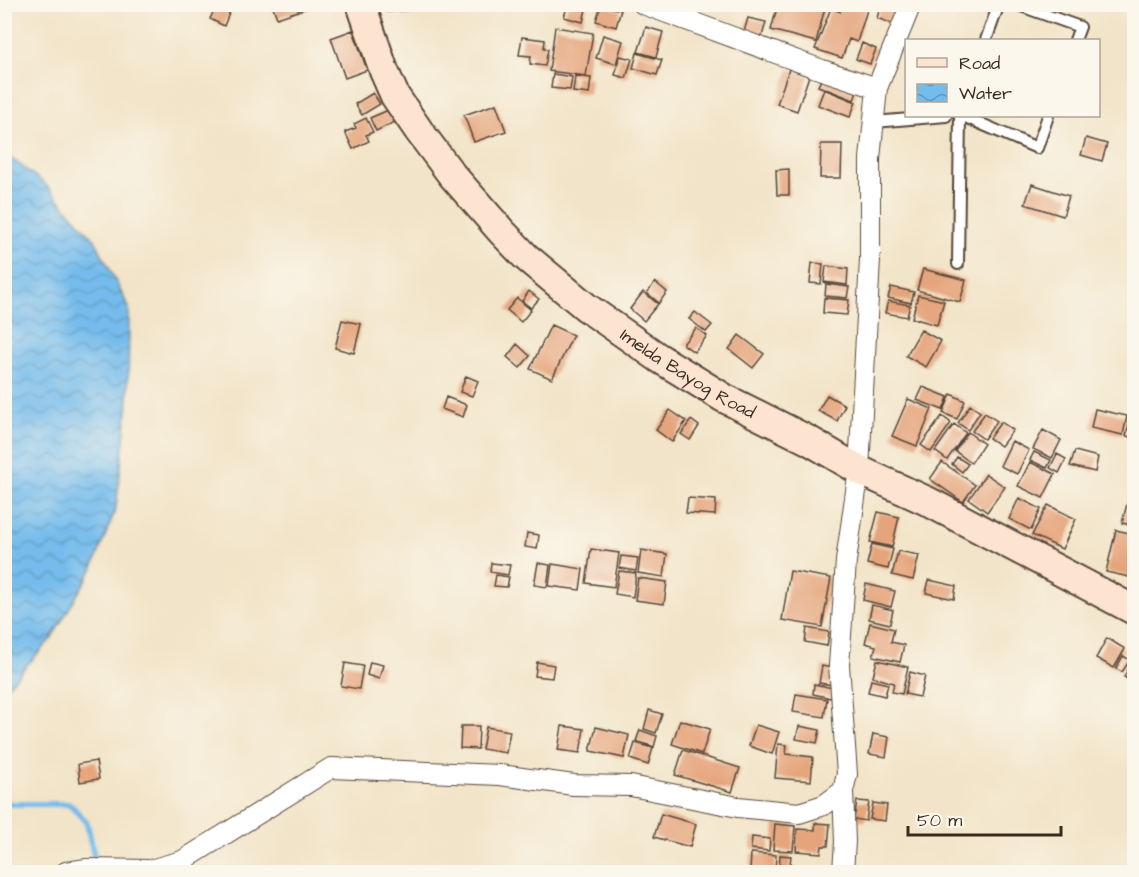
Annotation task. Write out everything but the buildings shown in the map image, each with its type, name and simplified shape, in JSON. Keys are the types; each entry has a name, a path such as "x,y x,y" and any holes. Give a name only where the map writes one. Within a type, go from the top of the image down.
{"main road":[{"name":"Imelda Bayog Road","path":"361,4 384,71 405,111 453,175 526,257 586,307 659,358 724,398 810,441 859,470 927,501 1134,610"}],"street":[{"path":"643,4 877,88"},
{"path":"843,873 843,791 847,774 839,665 846,561 859,470 870,259 870,159 877,88 911,4"},
{"path":"66,873 87,869 150,870 182,861 330,768 500,775 574,785 631,786 738,807 799,813 824,805 843,791"}],"lane":[{"path":"986,39 999,4"},
{"path":"1015,4 1080,27 1075,39"},
{"path":"874,122 934,117"},
{"path":"958,264 961,117"},
{"path":"963,117 1037,148 1048,117"}],"water":[{"path":"4,153 45,184 95,240 129,308 128,405 116,508 92,570 51,639 5,687"}],"waterway":[{"path":"4,801 11,804 70,804 87,823 96,866"}]}
